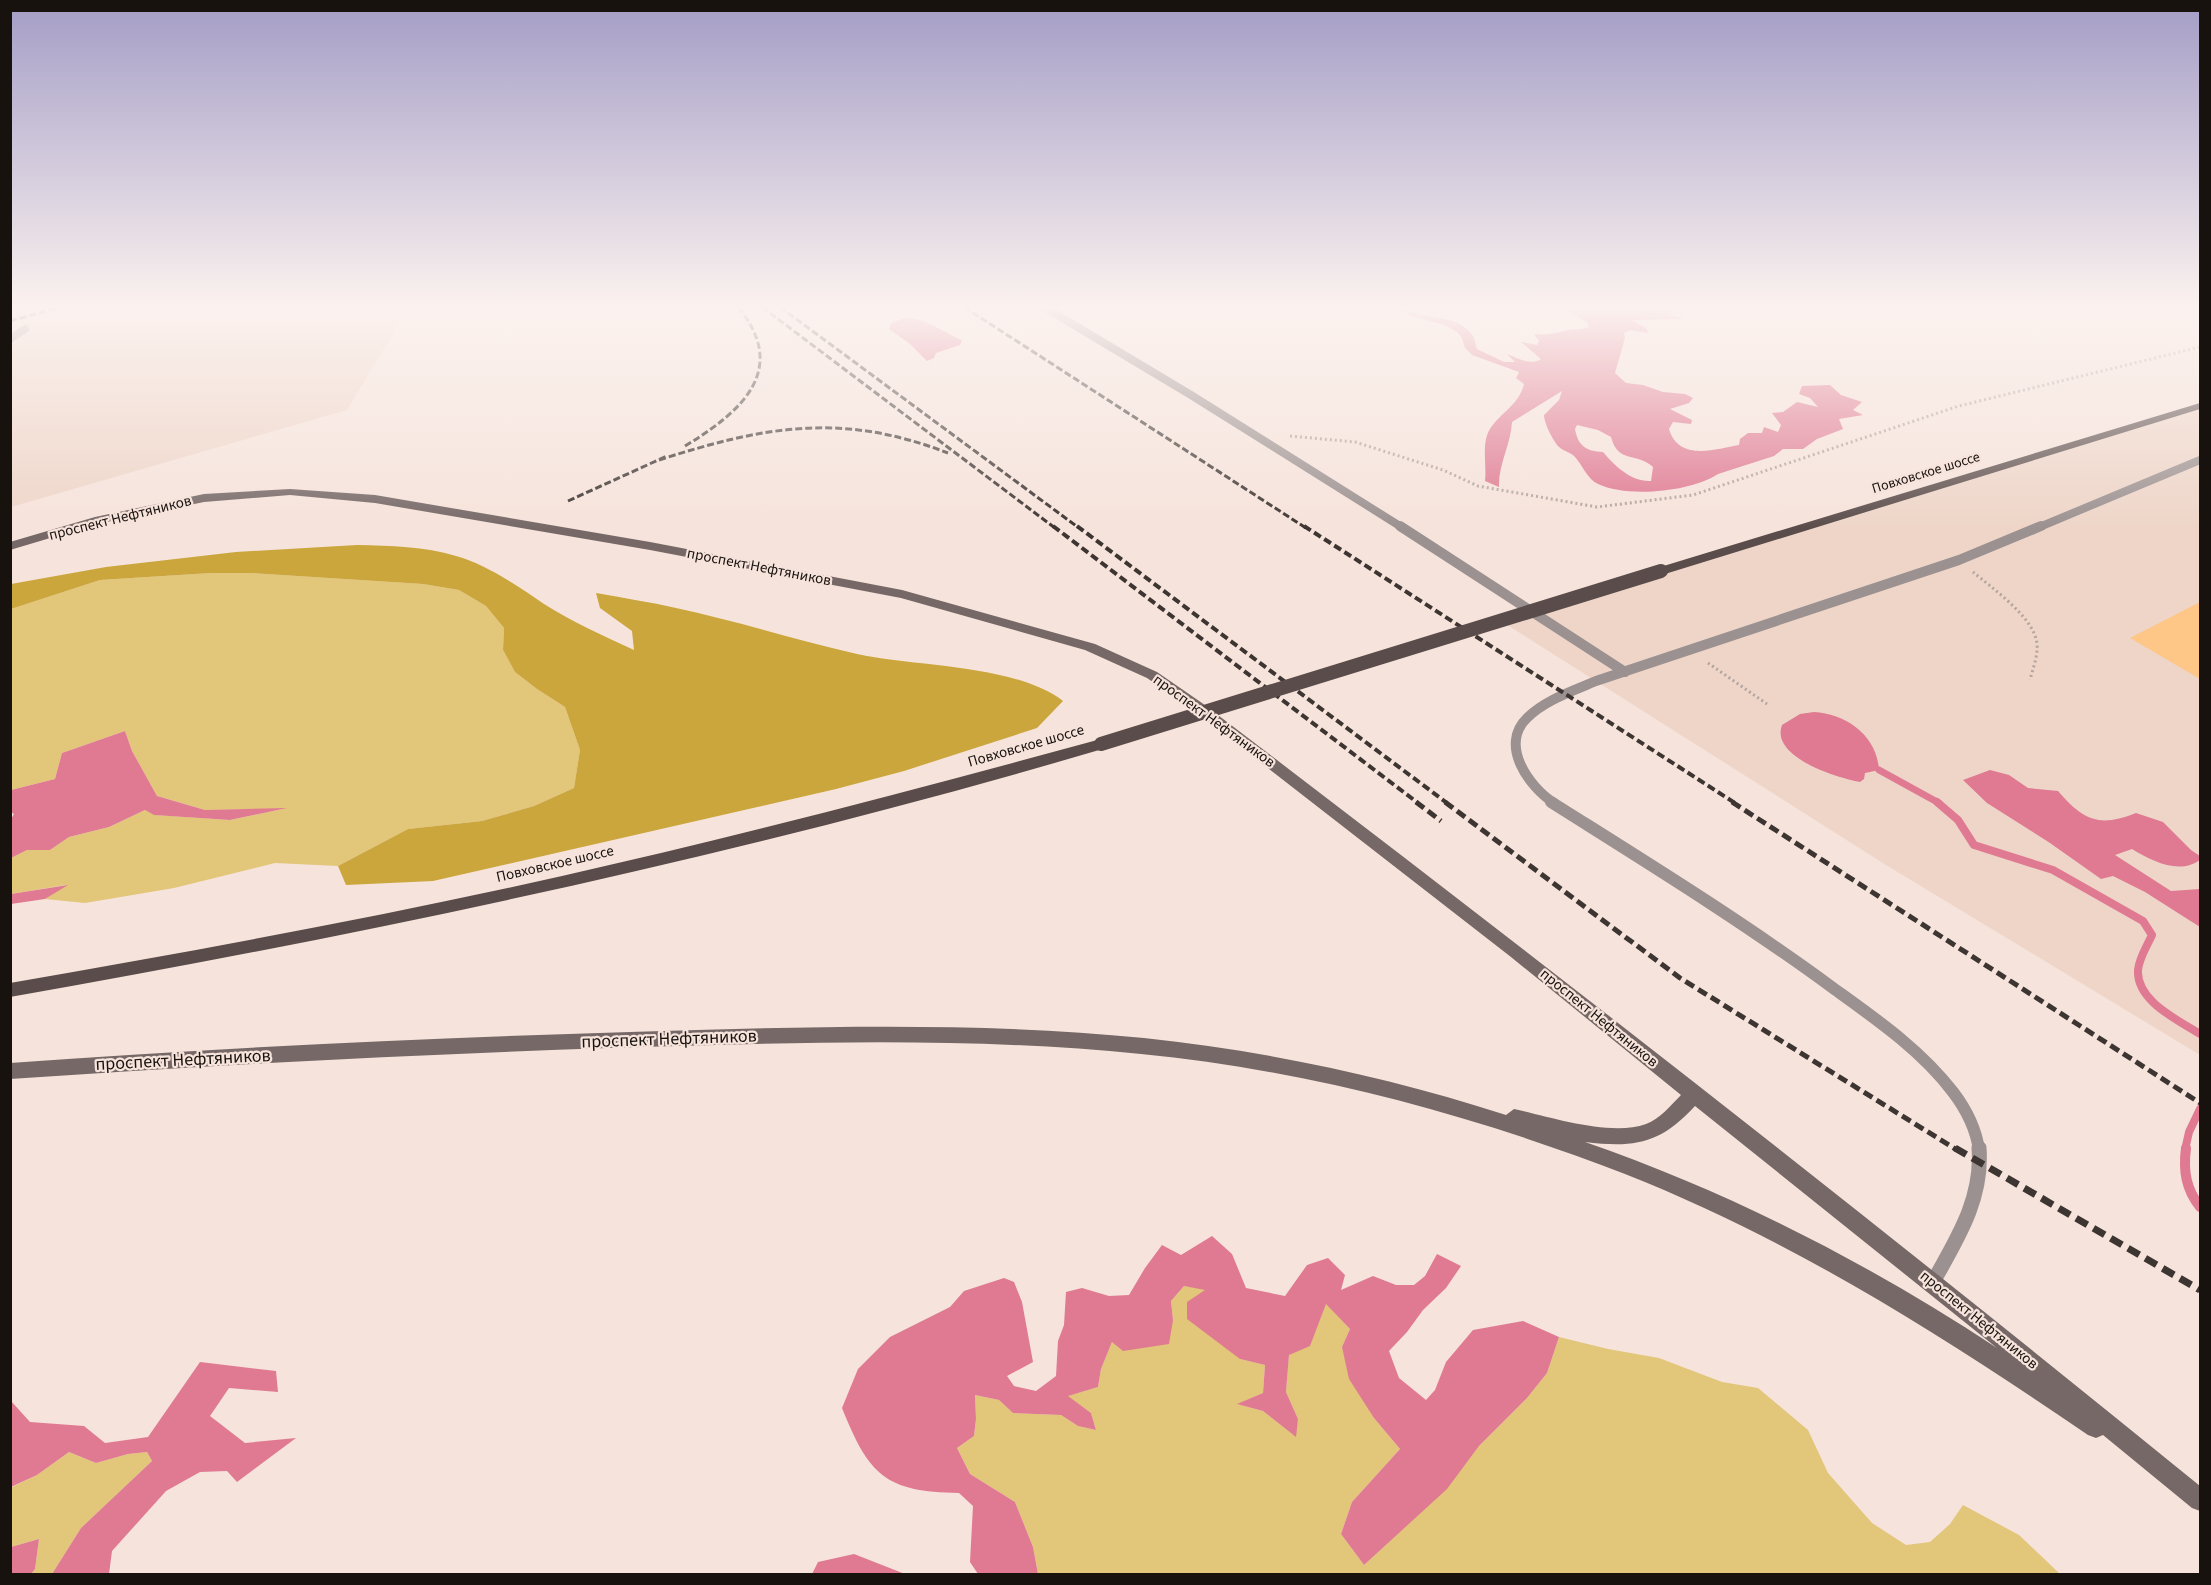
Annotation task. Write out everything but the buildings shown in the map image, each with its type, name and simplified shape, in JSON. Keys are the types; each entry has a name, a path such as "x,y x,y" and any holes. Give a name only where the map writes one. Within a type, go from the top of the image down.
{"main road":[{"name":"Повховское шоссе","path":"10,990 175,962 564,881 752,837 1101,744 2200,406"},
{"name":"проспект Нефтяников","path":"10,546 95,521 204,498 245,494 330,494 375,498 639,544 902,594 1090,647 1152,675 1197,706 1518,952 1933,1282 2200,1500"},
{"name":"проспект Нефтяников","path":"10,1071 163,1060 578,1041 800,1035 960,1035 1081,1041 1221,1056 1343,1080 1452,1106 1592,1152 1711,1201 1811,1250 1907,1303 2164,1472"},
{"path":"1452,1106 1610,1137 1635,1136 1651,1132 1661,1126 1694,1094"}],"lane":[{"path":"1171,381 1247,432 1378,511 1625,672"},
{"path":"1933,1282 1974,1204 1979,1185 1979,1148 1968,1113 1956,1095 1942,1078 1908,1047 1837,990 1729,915 1550,801 1530,783 1517,764 1518,729 1528,716 1544,706 1596,681 1959,560 2200,460"}],"path":[{"path":"1247,432 1355,442 1443,470 1478,486 1597,507 1693,495 1959,406 2061,381"},
{"path":"1959,560 2022,616 2036,638 2036,654 2030,680"},
{"path":"1690,650 1767,704"}],"shaded area":[{"path":"11,381 364,381 347,410 11,507"},
{"path":"1520,381 1624,381 1663,392 1685,394 1693,398 1689,403 1670,409 1692,420 1691,424 1673,422 1669,429 1681,446 1699,451 1739,445 1740,439 1748,433 1762,433 1764,427 1778,432 1781,425 1772,413 1783,412 1797,402 1818,407 1810,398 1799,394 1802,386 1830,385 1841,395 1862,402 1853,410 1863,415 1839,419 1843,429 1817,439 1803,449 1783,449 1774,456 1692,485 1659,491 1625,491 1594,482 1574,456 1554,441 1544,415 1559,400 1562,391 1512,422 1500,471 1499,487 1485,481 1487,435 1518,398 1524,384","holes":["1577,425 1598,430 1611,437 1618,451 1653,467 1651,481 1630,476 1618,468 1603,452 1584,446 1578,440 1575,429"]},
{"path":"2200,406 2200,1055 1886,865 1501,621"},
{"path":"357,545 420,548 479,564 566,617 634,650 632,631 600,608 596,593 699,613 857,654 992,673 1043,689 1063,701 1037,728 904,771 836,789 433,881 346,885 338,866 408,829 482,821 534,806 574,788 580,750 565,707 515,672 503,650 504,628 486,606 459,590 423,584 252,573 211,573 100,580 11,609 11,584 106,567 236,552"},
{"path":"211,573 252,573 423,584 459,590 486,606 504,628 503,650 515,672 565,707 580,750 574,788 534,806 482,821 408,829 338,866 275,863 174,888 85,903 45,899 66,885 11,894 11,858 27,850 50,850 69,837 109,827 145,810 155,815 230,820 282,809 205,810 157,796 132,751 125,731 62,753 55,779 11,790 11,609 100,580"},
{"path":"1814,712 1837,717 1858,729 1873,746 1879,770 1865,773 1864,779 1860,782 1822,771 1795,756 1786,747 1781,736 1782,725 1800,714"},
{"path":"125,731 132,751 157,796 205,810 287,808 230,820 154,815 145,810 109,827 69,837 50,850 27,850 11,858 11,819 14,814 11,812 11,790 55,779 62,753"},
{"path":"1990,770 2009,775 2028,788 2058,791 2076,809 2092,819 2112,820 2136,813 2163,822 2200,856 2200,860 2192,864 2175,866 2157,862 2132,849 2115,855 2171,891 2200,889 2200,927 2145,892 2113,876 2101,879 1987,803 1963,780"},
{"path":"68,885 45,899 11,904 11,894"},
{"path":"1212,1236 1232,1254 1246,1288 1285,1296 1307,1265 1328,1258 1345,1275 1341,1290 1373,1276 1396,1285 1414,1285 1425,1276 1437,1254 1461,1266 1446,1288 1423,1310 1389,1351 1399,1378 1426,1400 1435,1390 1446,1362 1473,1330 1523,1321 1559,1337 1547,1373 1527,1398 1479,1446 1447,1489 1364,1565 1341,1534 1352,1502 1400,1449 1374,1418 1349,1379 1342,1347 1350,1329 1326,1304 1310,1346 1289,1355 1286,1392 1298,1419 1296,1437 1263,1411 1237,1404 1263,1393 1265,1365 1240,1359 1187,1319 1187,1302 1205,1290 1184,1286 1171,1301 1173,1320 1169,1344 1123,1351 1112,1342 1101,1369 1098,1387 1068,1396 1091,1413 1096,1430 1078,1426 1061,1415 1013,1413 999,1400 975,1395 974,1436 957,1448 970,1474 1015,1502 1033,1547 1038,1574 978,1574 970,1562 973,1506 959,1493 913,1489 897,1483 883,1475 871,1464 861,1449 842,1408 858,1369 890,1337 950,1307 964,1291 1004,1278 1014,1282 1022,1302 1033,1362 1007,1376 1014,1386 1036,1391 1056,1376 1058,1341 1064,1325 1066,1292 1082,1288 1109,1296 1129,1295 1162,1245 1181,1255"},
{"path":"1184,1286 1206,1289 1240,1359 1265,1365 1263,1393 1238,1404 1263,1411 1295,1436 1298,1419 1286,1392 1289,1354 1310,1345 1326,1303 1350,1329 1342,1347 1374,1418 1400,1449 1352,1502 1341,1534 1364,1565 1446,1489 1479,1446 1527,1398 1547,1373 1559,1337 1659,1358 1722,1382 1758,1388 1808,1430 1828,1473 1872,1523 1906,1545 1930,1542 1950,1524 1963,1505 2019,1535 2060,1574 1038,1574 1033,1547 1015,1502 970,1474 957,1448 974,1436 975,1395 999,1400 1013,1413 1061,1415 1078,1426 1096,1430 1091,1413 1067,1396 1098,1387 1101,1369 1112,1342 1173,1320 1171,1301"},
{"path":"200,1362 276,1371 278,1392 229,1388 210,1416 245,1443 296,1438 237,1482 227,1471 200,1472 166,1491 112,1551 109,1574 52,1574 81,1528 152,1461 147,1452 128,1454 96,1463 69,1452 37,1475 11,1487 11,1401 30,1422 84,1426 105,1443 148,1437"},
{"path":"69,1452 96,1463 128,1454 147,1452 152,1461 81,1528 52,1574 31,1574 35,1569 39,1539 11,1547 10,1488 37,1475"},
{"path":"39,1539 35,1569 31,1574 11,1574 11,1547"},
{"path":"854,1554 905,1574 812,1574 818,1562"}],"waterway":[{"path":"1879,770 1939,803"},
{"path":"1937,802 1958,820 1974,845 2053,870 2143,921 2152,935 2138,970 2139,981 2144,991 2170,1016 2200,1034"},
{"path":"2185,1150 2189,1132 2200,1109"},
{"path":"2186,1148 2187,1179 2191,1193 2200,1207"}],"railway":[{"path":"685,446 724,419 740,404 754,381"},
{"path":"860,381 1055,528"},
{"path":"880,381 1079,528"},
{"path":"1078,381 1306,528"},
{"path":"659,460 734,439 804,428 838,428 873,432 909,440 948,453"},
{"path":"568,501 667,456"},
{"path":"1053,526 1418,803"},
{"path":"1077,526 1447,803"},
{"path":"1304,526 1735,803"},
{"path":"1416,802 1441,821"},
{"path":"1445,802 1680,978 1957,1150"},
{"path":"1732,802 2200,1103"},
{"path":"1955,1148 2200,1290"}]}
